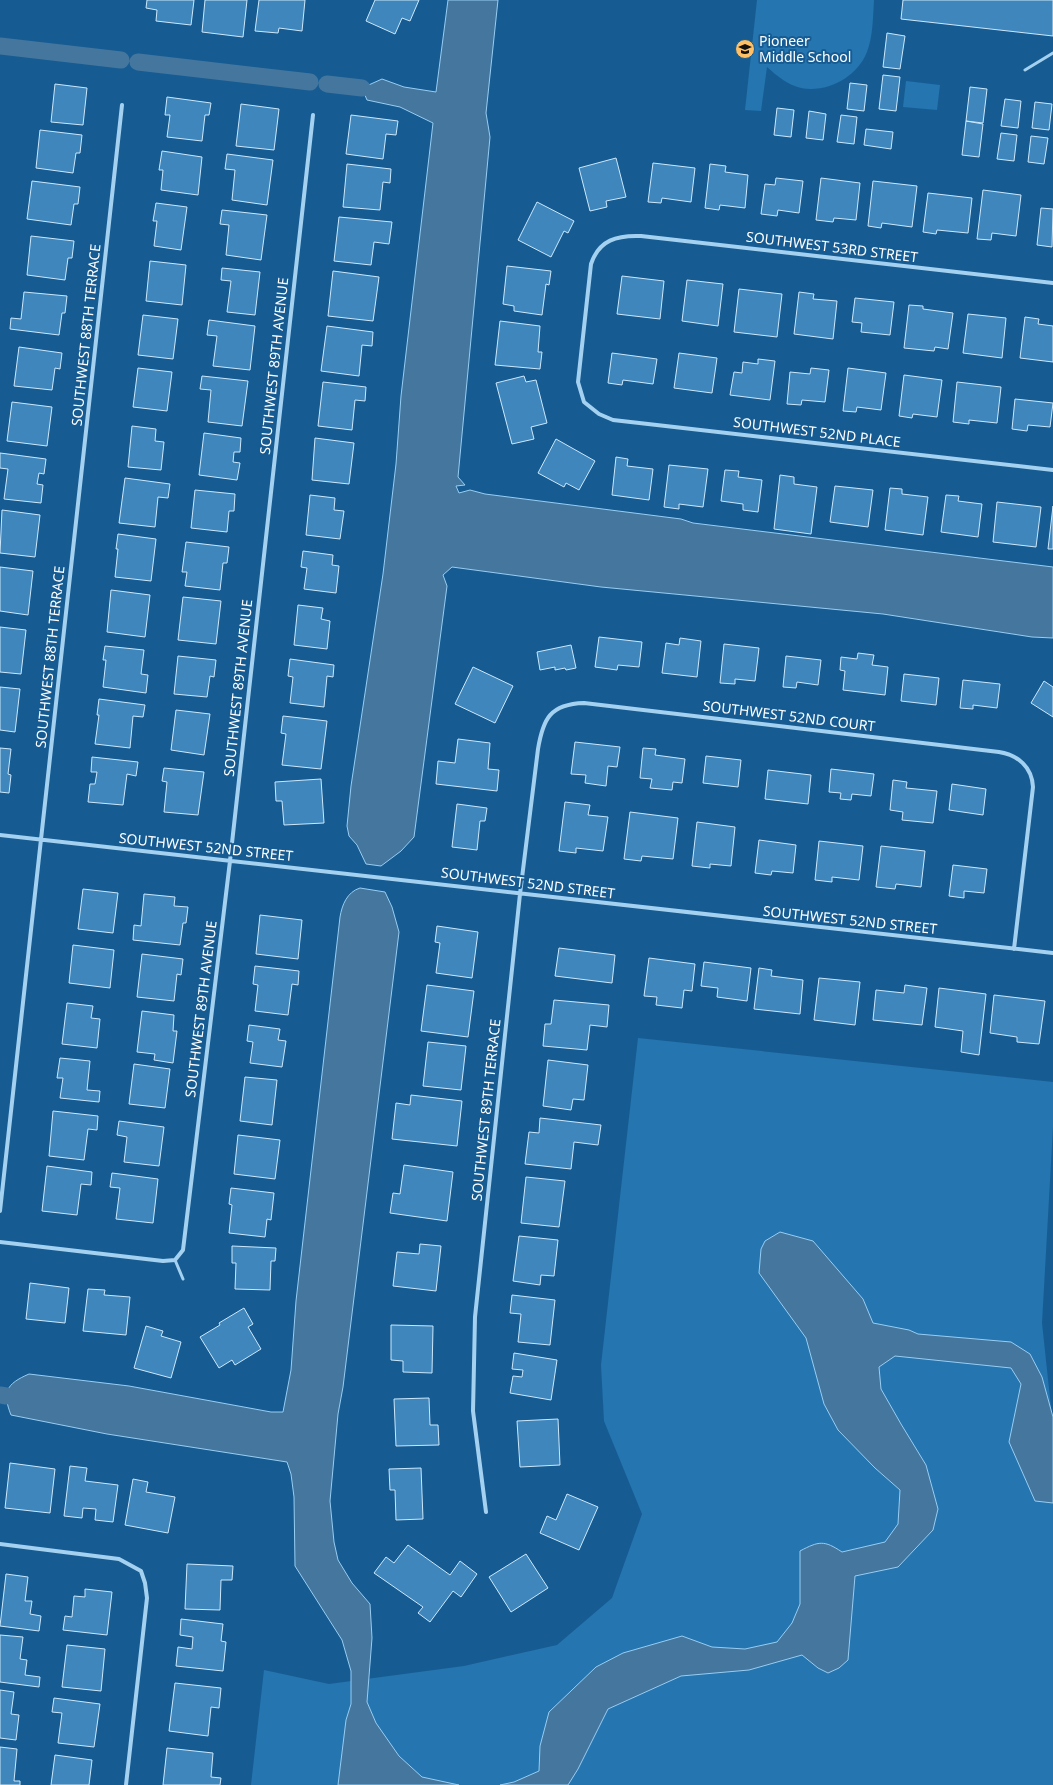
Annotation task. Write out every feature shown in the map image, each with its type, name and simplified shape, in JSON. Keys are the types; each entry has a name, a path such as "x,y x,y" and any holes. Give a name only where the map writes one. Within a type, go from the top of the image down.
{"street":[{"name":"SOUTHWEST 88TH TERRACE","path":"0,1211 122,105"},
{"name":"SOUTHWEST 89TH AVENUE","path":"175,1260 183,1250 230,861 313,115"},
{"name":"SOUTHWEST 53RD STREET","path":"584,402 578,382 591,264 594,255 601,247 610,240 622,236 641,236 1053,283"},
{"name":"SOUTHWEST 52ND PLACE","path":"584,402 599,414 613,420 1053,470"},
{"name":"SOUTHWEST 52ND COURT","path":"550,714 562,706 584,703 1000,752 1013,756 1025,764 1031,774 1033,787 1014,949"},
{"name":"SOUTHWEST 89TH TERRACE","path":"486,1512 473,1411 475,1317 520,894 540,736 542,727 550,714"},
{"name":"SOUTHWEST 52ND STREET","path":"0,834 392,878 520,894 1053,953"},
{"path":"0,1242 163,1261 175,1260"},
{"path":"0,1544 119,1559 141,1571 145,1583 146,1598 126,1785"}],"lane":[{"path":"1025,70 1053,53"},
{"path":"175,1260 183,1279"}],"shaded area":[{"path":"448,0 498,0 486,113 490,137 458,477 465,485 456,486 459,493 470,490 485,494 681,519 693,523 1053,567 1053,638 1032,637 883,614 601,587 452,567 443,575 447,586 414,837 401,851 381,866 366,864 357,845 349,836 347,826 351,786 383,574 396,464 401,396 433,123 400,107 367,100 362,88 382,79 404,87 436,92"},
{"path":"757,0 874,0 872,26 867,52 856,69 849,76 821,88 801,88 792,85 767,67 761,111 745,110"},
{"path":"906,81 940,85 937,110 903,107"},
{"path":"360,888 385,892 392,907 399,932 343,1387 338,1414 330,1501 334,1542 338,1560 352,1583 370,1604 372,1638 367,1702 376,1723 399,1756 422,1777 459,1785 338,1785 346,1720 351,1704 351,1671 342,1640 295,1566 294,1497 291,1474 287,1462 107,1434 11,1415 7,1400 8,1390 11,1385 15,1381 29,1374 129,1386 271,1412 283,1412 291,1370 296,1301 340,917 342,908 348,896"},
{"path":"638,1038 1053,1082 1053,1127 1042,1323 1053,1426 1053,1785 251,1785 264,1670 329,1684 464,1666 557,1645 612,1598 642,1514 604,1421 601,1365"},
{"path":"780,1232 813,1241 863,1299 873,1323 909,1330 918,1334 1011,1342 1030,1354 1042,1377 1053,1417 1053,1503 1035,1501 1009,1442 1021,1384 1011,1368 895,1356 879,1367 881,1389 926,1465 938,1509 933,1530 898,1567 855,1576 848,1660 839,1668 828,1673 818,1668 802,1655 749,1670 681,1676 608,1709 578,1769 568,1785 500,1785 514,1782 539,1771 540,1746 549,1712 596,1667 623,1653 682,1636 712,1647 745,1649 777,1642 792,1623 800,1604 800,1551 812,1545 821,1543 831,1545 842,1552 885,1542 898,1524 900,1490 875,1468 838,1430 824,1404 806,1338 759,1273 761,1249 765,1241"}],"building":[{"path":"147,0 194,0 191,25 156,21 157,10 146,8"},
{"path":"205,0 247,0 243,37 202,32"},
{"path":"259,0 305,0 302,31 279,28 278,33 255,31"},
{"path":"375,0 419,0 410,21 402,18 395,34 366,21"},
{"path":"903,0 1053,0 1053,36 901,19"},
{"path":"887,33 905,36 900,69 883,67"},
{"path":"883,75 900,77 896,111 879,109"},
{"path":"850,83 867,85 864,111 847,109"},
{"path":"55,84 87,88 83,125 51,122"},
{"path":"970,87 987,89 983,123 966,121"},
{"path":"167,97 211,103 209,115 205,115 202,141 167,137 170,115 165,115"},
{"path":"1005,99 1021,101 1018,128 1001,126"},
{"path":"1035,102 1052,104 1049,130 1032,128"},
{"path":"241,104 279,109 274,150 236,146"},
{"path":"777,108 794,110 791,137 774,135"},
{"path":"809,111 826,114 823,140 806,138"},
{"path":"351,115 398,121 396,135 386,134 383,159 346,154"},
{"path":"841,115 857,117 854,144 837,142"},
{"path":"966,121 983,124 979,157 962,155"},
{"path":"866,129 893,132 891,149 864,145"},
{"path":"40,130 82,135 80,153 76,153 73,173 36,168"},
{"path":"1001,133 1017,135 1014,161 997,159"},
{"path":"1031,136 1048,138 1044,164 1028,162"},
{"path":"162,151 202,157 198,195 161,190 163,170 159,170"},
{"path":"227,154 273,160 267,205 232,200 235,170 225,169"},
{"path":"616,158 626,197 606,201 607,207 590,211 579,168"},
{"path":"653,163 695,168 691,202 662,198 661,203 648,202"},
{"path":"347,164 391,169 390,183 383,182 380,210 343,207"},
{"path":"710,164 726,166 725,172 748,175 745,208 720,205 719,210 705,208"},
{"path":"776,178 803,181 799,213 778,210 777,216 761,214 765,184 775,185"},
{"path":"821,178 860,183 856,220 834,218 833,222 816,220"},
{"path":"32,181 80,187 78,204 74,204 71,225 27,219"},
{"path":"873,181 917,186 912,227 882,223 881,228 868,226"},
{"path":"983,190 1021,195 1016,236 992,233 991,240 977,239"},
{"path":"928,193 972,198 968,233 937,230 936,234 923,232"},
{"path":"537,202 574,221 568,233 564,231 551,257 518,240"},
{"path":"156,203 187,207 181,250 154,246 157,221 153,221"},
{"path":"1041,208 1053,209 1052,247 1037,245"},
{"path":"222,210 267,215 261,260 226,255 229,225 220,224"},
{"path":"339,217 392,222 389,244 374,242 371,265 334,261"},
{"path":"31,236 74,241 72,258 68,258 65,280 27,275"},
{"path":"150,261 186,265 182,305 146,301"},
{"path":"507,266 551,271 549,285 546,284 542,315 514,311 514,306 503,304"},
{"path":"222,268 260,272 255,315 227,312 231,281 221,280"},
{"path":"333,271 379,277 373,321 328,316"},
{"path":"622,276 664,281 660,319 617,314"},
{"path":"687,280 723,284 718,326 682,321"},
{"path":"739,289 782,294 777,337 734,332"},
{"path":"24,292 67,296 65,313 62,313 59,335 10,329 11,318 21,319"},
{"path":"799,292 814,294 813,299 837,301 833,339 794,334"},
{"path":"855,298 894,302 890,335 861,332 862,323 852,322"},
{"path":"909,305 923,306 923,309 953,313 948,349 935,347 934,351 904,348"},
{"path":"968,314 1006,318 1002,358 963,353"},
{"path":"143,315 178,319 173,359 138,355"},
{"path":"1025,317 1039,319 1038,324 1053,326 1053,362 1020,358"},
{"path":"209,320 255,326 250,370 213,366 217,336 207,335"},
{"path":"500,321 540,326 538,352 542,352 540,369 495,365"},
{"path":"327,326 373,332 372,346 362,345 359,376 321,371"},
{"path":"19,347 62,353 60,369 55,368 52,390 14,386"},
{"path":"612,353 657,359 653,384 623,380 622,385 608,383"},
{"path":"679,353 717,358 712,393 674,388"},
{"path":"758,359 775,361 770,400 730,395 734,372 742,373 743,362 758,364"},
{"path":"138,368 172,372 167,411 133,407"},
{"path":"811,368 829,370 825,402 802,400 801,405 787,404 790,372 810,374"},
{"path":"848,368 886,373 881,410 857,407 856,412 843,411"},
{"path":"904,375 942,380 937,417 913,414 912,418 899,416"},
{"path":"202,376 248,381 242,426 208,422 211,390 200,389"},
{"path":"524,376 526,382 536,380 547,423 531,427 534,439 512,444 496,383"},
{"path":"323,382 366,387 365,401 355,400 352,430 318,426"},
{"path":"957,382 1001,387 997,423 969,420 969,424 953,422"},
{"path":"1015,399 1053,403 1050,427 1028,425 1027,431 1012,429"},
{"path":"12,402 52,407 47,446 7,441"},
{"path":"132,426 156,429 155,441 164,442 161,470 128,467"},
{"path":"204,433 241,438 240,452 234,452 233,462 240,463 237,480 199,475"},
{"path":"315,438 354,443 349,484 312,480"},
{"path":"556,439 595,461 579,490 566,483 564,487 538,473"},
{"path":"0,453 46,459 44,474 39,473 37,484 43,485 41,503 4,499 8,469 0,468"},
{"path":"616,457 628,459 627,466 653,469 649,500 612,495"},
{"path":"669,465 708,469 703,507 679,504 679,509 664,507"},
{"path":"725,470 739,471 738,477 762,480 758,512 743,510 743,504 721,501"},
{"path":"780,475 794,477 794,484 817,487 811,534 774,529"},
{"path":"125,478 170,484 168,498 158,497 155,527 119,523"},
{"path":"835,486 873,490 868,527 830,522"},
{"path":"890,488 902,489 902,494 928,497 923,535 885,530"},
{"path":"195,490 235,494 234,511 229,511 227,532 191,528"},
{"path":"310,495 335,498 334,510 344,511 340,539 306,535"},
{"path":"946,495 959,496 958,501 982,504 978,537 941,532"},
{"path":"997,502 1041,507 1036,547 993,542"},
{"path":"1053,506 1053,549 1048,549"},
{"path":"2,510 40,515 35,557 0,553"},
{"path":"118,534 156,539 151,581 115,577"},
{"path":"186,542 229,547 227,563 223,563 220,590 185,586 187,572 182,572"},
{"path":"303,551 333,555 332,565 339,566 336,593 304,589 307,568 301,567"},
{"path":"0,567 33,571 28,615 0,611"},
{"path":"111,590 150,595 145,637 107,632"},
{"path":"183,597 221,601 216,644 178,640"},
{"path":"298,605 323,608 321,619 330,621 327,649 294,645"},
{"path":"0,627 26,630 21,674 0,672"},
{"path":"599,637 642,642 639,667 618,665 617,670 595,667"},
{"path":"680,638 701,641 697,677 662,673 666,643 679,645"},
{"path":"724,644 759,648 755,681 735,679 735,684 720,683"},
{"path":"571,645 576,668 555,670 555,667 540,670 537,652"},
{"path":"105,646 144,650 141,674 148,675 146,693 103,687 106,660 103,660"},
{"path":"858,653 874,655 872,665 888,667 885,695 843,690 845,671 840,670 841,657 857,659"},
{"path":"178,656 216,660 214,677 210,676 207,697 174,694"},
{"path":"786,656 821,660 818,685 797,682 796,688 783,687"},
{"path":"290,659 334,665 333,677 327,676 324,707 290,703 293,677 288,676"},
{"path":"473,667 513,686 495,723 455,704"},
{"path":"904,674 939,678 936,705 901,701"},
{"path":"963,680 1000,684 997,708 973,705 973,709 960,708"},
{"path":"1044,681 1053,687 1053,717 1031,703"},
{"path":"0,687 20,689 15,732 0,730"},
{"path":"99,699 145,705 143,717 133,716 130,748 95,744 99,715 97,715"},
{"path":"176,710 210,714 204,755 171,750"},
{"path":"283,716 327,721 321,769 282,765 286,734 281,733"},
{"path":"458,739 490,743 488,769 499,770 497,791 436,784 438,761 455,763"},
{"path":"575,742 620,747 617,767 608,766 606,786 585,783 586,775 571,774"},
{"path":"0,748 11,749 8,774 11,775 9,793 0,792"},
{"path":"643,748 656,749 655,755 685,759 682,783 673,782 672,790 650,788 652,779 640,778"},
{"path":"706,756 741,760 738,787 703,783"},
{"path":"92,757 138,762 136,776 127,774 123,805 88,802 90,784 95,784 97,772 91,772"},
{"path":"164,768 204,772 198,815 164,812 167,782 162,781"},
{"path":"831,769 874,774 871,796 852,794 851,800 840,799 841,793 829,792"},
{"path":"768,770 811,775 808,804 765,799"},
{"path":"321,779 324,823 284,825 282,801 276,801 275,782"},
{"path":"893,780 907,782 906,788 937,791 933,823 902,820 903,812 890,810"},
{"path":"952,784 986,789 983,815 949,810"},
{"path":"565,802 590,805 588,815 608,817 603,851 576,848 576,853 559,851"},
{"path":"457,804 487,808 485,821 480,821 477,850 452,847"},
{"path":"630,812 678,818 673,859 642,856 641,861 624,859"},
{"path":"697,822 735,827 731,866 710,864 710,868 692,866"},
{"path":"759,840 796,845 793,873 772,871 771,875 755,873"},
{"path":"819,841 863,846 859,880 832,877 832,882 815,880"},
{"path":"881,846 925,851 921,887 896,884 895,889 876,887"},
{"path":"953,865 987,869 984,893 964,891 964,898 949,896"},
{"path":"83,889 118,893 113,933 78,929"},
{"path":"144,894 175,897 174,906 188,907 186,923 183,923 180,945 133,940 134,925 141,926"},
{"path":"260,915 302,920 298,959 256,954"},
{"path":"437,926 478,932 472,978 436,973 440,943 435,942"},
{"path":"73,945 114,950 110,988 69,983"},
{"path":"559,948 615,955 612,983 555,976"},
{"path":"142,954 183,959 181,975 177,974 174,1001 137,997"},
{"path":"649,958 695,964 692,991 684,990 682,1008 656,1005 657,997 644,996"},
{"path":"704,962 751,968 747,1001 717,997 718,988 701,986"},
{"path":"255,966 299,971 298,985 292,984 288,1015 255,1011 258,985 253,984"},
{"path":"759,968 772,970 771,976 803,980 800,1014 754,1009"},
{"path":"819,978 860,982 855,1025 814,1020"},
{"path":"427,985 474,991 468,1037 421,1031"},
{"path":"905,985 927,988 922,1025 873,1020 876,990 904,993"},
{"path":"939,988 986,994 979,1055 961,1052 963,1031 935,1027"},
{"path":"994,995 1045,1001 1039,1044 1017,1042 1017,1037 990,1033"},
{"path":"554,1000 609,1005 607,1027 590,1025 587,1050 543,1046 545,1024 551,1024"},
{"path":"67,1003 93,1006 91,1018 100,1019 97,1048 62,1044"},
{"path":"142,1011 174,1015 173,1031 177,1031 173,1063 154,1060 155,1054 137,1052"},
{"path":"249,1025 280,1029 278,1040 286,1041 282,1067 250,1063 253,1042 247,1041"},
{"path":"428,1042 466,1046 461,1090 423,1086"},
{"path":"60,1058 90,1061 87,1090 100,1091 99,1102 60,1098 63,1078 57,1078"},
{"path":"548,1060 588,1065 584,1100 573,1099 571,1110 543,1106"},
{"path":"134,1064 170,1069 165,1108 129,1104"},
{"path":"245,1077 277,1080 272,1125 240,1121"},
{"path":"411,1095 462,1101 457,1146 392,1139 396,1103 410,1105"},
{"path":"53,1111 98,1116 97,1130 88,1129 84,1160 49,1156"},
{"path":"540,1118 601,1125 598,1145 574,1142 571,1169 525,1164 529,1132 539,1133"},
{"path":"119,1121 164,1127 159,1166 124,1162 127,1137 117,1135"},
{"path":"238,1135 280,1140 275,1179 234,1174"},
{"path":"404,1165 453,1172 447,1221 390,1213 393,1193 400,1194"},
{"path":"47,1166 92,1172 91,1185 81,1184 77,1215 42,1211"},
{"path":"112,1173 158,1179 153,1223 116,1219 120,1188 110,1187"},
{"path":"526,1177 565,1181 559,1227 521,1223"},
{"path":"231,1188 274,1193 271,1220 267,1219 265,1237 229,1233 232,1205 229,1204"},
{"path":"519,1236 558,1240 554,1276 541,1275 540,1285 513,1281"},
{"path":"420,1244 441,1246 436,1291 393,1286 397,1252 419,1254"},
{"path":"232,1246 276,1248 275,1261 271,1261 270,1290 235,1289 236,1263 232,1263"},
{"path":"30,1283 69,1288 65,1323 26,1319"},
{"path":"88,1289 105,1290 104,1295 130,1297 126,1335 83,1331"},
{"path":"512,1295 555,1300 550,1345 518,1342 521,1314 510,1313"},
{"path":"244,1308 253,1324 248,1327 261,1349 235,1365 232,1360 219,1368 200,1337 220,1325 219,1323"},
{"path":"391,1325 433,1326 432,1373 403,1372 403,1361 391,1360"},
{"path":"146,1326 163,1331 161,1336 181,1342 171,1378 134,1368"},
{"path":"514,1353 557,1360 551,1400 510,1393 513,1376 522,1377 523,1370 512,1369"},
{"path":"429,1398 430,1425 438,1425 439,1445 396,1446 394,1399"},
{"path":"558,1419 560,1465 520,1467 517,1421"},
{"path":"10,1463 55,1469 50,1513 5,1508"},
{"path":"70,1466 87,1468 85,1481 118,1485 113,1522 95,1520 96,1509 83,1508 82,1518 64,1516"},
{"path":"421,1468 423,1519 396,1520 395,1490 390,1490 389,1469"},
{"path":"133,1479 148,1482 146,1492 175,1497 168,1533 125,1525"},
{"path":"567,1494 598,1507 579,1550 540,1533 547,1516 556,1520"},
{"path":"408,1545 450,1575 460,1561 477,1574 461,1597 453,1591 430,1622 418,1613 423,1607 374,1573 386,1557 394,1563"},
{"path":"526,1554 548,1588 511,1612 489,1577"},
{"path":"187,1564 233,1566 232,1580 221,1580 220,1610 185,1609"},
{"path":"6,1574 28,1577 25,1601 32,1601 30,1614 41,1616 39,1631 0,1626"},
{"path":"85,1589 112,1592 107,1635 63,1630 65,1616 72,1617 74,1596 85,1597"},
{"path":"181,1619 223,1624 221,1641 226,1642 223,1671 176,1666 178,1647 192,1649 193,1637 180,1635"},
{"path":"0,1635 23,1637 20,1659 27,1660 25,1675 40,1677 39,1687 0,1682"},
{"path":"67,1645 105,1649 101,1691 62,1687"},
{"path":"175,1683 221,1688 219,1708 211,1707 208,1736 169,1731"},
{"path":"0,1690 14,1692 11,1714 19,1715 16,1740 0,1738"},
{"path":"54,1698 100,1704 94,1747 58,1743 62,1713 52,1712"},
{"path":"0,1747 17,1749 14,1781 20,1781 20,1785 0,1785"},
{"path":"167,1748 213,1753 211,1777 221,1778 220,1785 163,1785"},
{"path":"55,1755 92,1760 89,1785 51,1785"}],"waterway":[{"path":"0,46 121,60"},
{"path":"138,62 310,82"},
{"path":"327,84 362,88"},
{"path":"0,1395 6,1396"}],"place":[{"name":"Pioneer Middle School","path":"745,49"}]}
